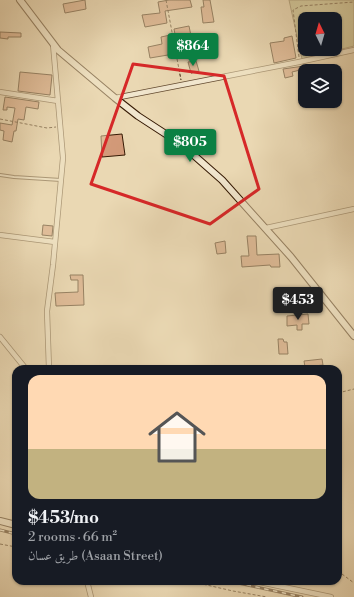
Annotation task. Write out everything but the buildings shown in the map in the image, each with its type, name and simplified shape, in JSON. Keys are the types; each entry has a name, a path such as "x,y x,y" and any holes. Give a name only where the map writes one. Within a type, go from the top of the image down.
{"street":[{"path":"20,0 58,50 138,116 181,144 222,180 296,262 354,336"},
{"path":"48,365 47,311 63,158 52,42"},
{"path":"115,98 354,50"},
{"path":"0,92 58,101"},
{"path":"266,228 354,209"},
{"path":"0,235 55,242"},
{"path":"0,337 23,365"},
{"path":"0,521 12,524"},
{"path":"88,585 91,597"},
{"path":"274,585 331,597"}],"lane":[{"path":"0,175 61,180"}],"path":[{"path":"166,0 182,85"},
{"path":"299,62 293,10 301,6 354,2"},
{"path":"0,118 47,128 60,127"},
{"path":"342,392 354,389"},
{"path":"0,544 12,546"},
{"path":"342,574 354,583"},
{"path":"208,585 267,597"}],"highlighted area":[{"path":"133,64 224,76 259,189 210,224 91,184"}],"shaded area":[{"path":"289,0 354,0 354,46 342,49 342,12 298,12 298,41"},
{"path":"301,56 314,56 302,59"}],"railway":[{"path":"0,530 12,533"},
{"path":"247,585 302,597"}]}
